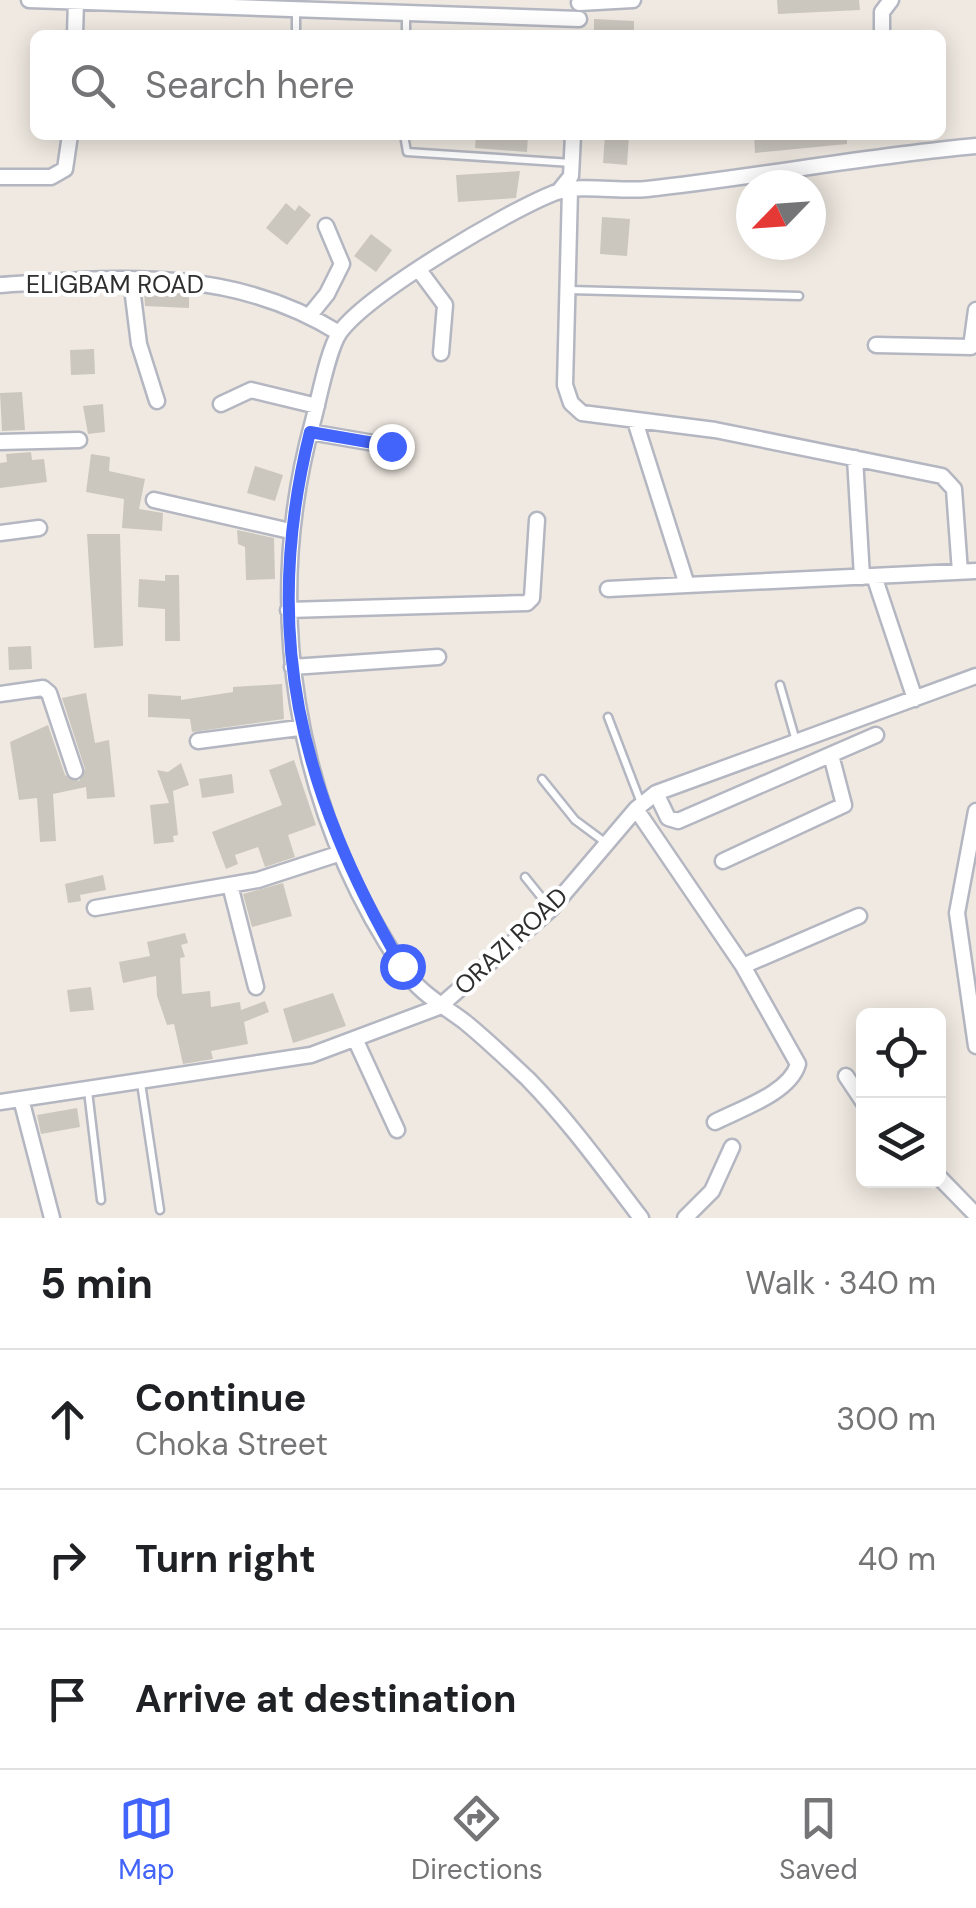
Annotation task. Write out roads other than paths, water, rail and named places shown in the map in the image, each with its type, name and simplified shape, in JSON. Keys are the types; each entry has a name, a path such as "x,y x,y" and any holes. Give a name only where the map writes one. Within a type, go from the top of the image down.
{"street":[{"path":"29,0 406,12 580,7 633,0"},
{"path":"882,30 882,12 892,0"},
{"path":"75,30 76,1"},
{"path":"0,177 57,176 65,169 69,140"},
{"path":"573,140 571,176 565,190 566,386 570,403 582,413 715,430 930,473 950,483 968,571 608,589"},
{"path":"641,1218 528,1080 460,1018 438,1007 402,966 342,852 300,728 288,610 290,531 310,432 339,333 419,270 565,190 642,189 788,167 976,146"},
{"path":"310,315 342,264 326,226"},
{"path":"419,270 445,305 441,353"},
{"path":"131,280 138,344 157,401"},
{"name":"ELIGBAM ROAD","path":"0,284 131,280 226,285 310,315 339,333"},
{"path":"876,344 971,347 976,310"},
{"path":"221,404 251,390 317,406"},
{"path":"635,421 687,585"},
{"path":"310,432 391,446"},
{"path":"0,442 79,440"},
{"path":"856,458 868,577 916,699"},
{"path":"154,500 290,531"},
{"path":"288,610 527,603 532,598 538,520"},
{"path":"0,533 40,528"},
{"path":"292,668 438,657"},
{"name":"ORAZI ROAD","path":"0,1102 264,1065 356,1041 438,1007 551,909 639,807 656,793 976,676"},
{"path":"0,694 43,688 49,693 75,771"},
{"path":"198,741 300,728"},
{"path":"656,793 668,818 678,821 876,735"},
{"path":"722,861 844,806 830,754"},
{"path":"639,807 743,966 795,1055 798,1069 773,1092 715,1122"},
{"path":"976,812 957,913 976,1046"},
{"path":"95,908 230,885 300,869 342,852"},
{"path":"230,885 256,987"},
{"path":"743,966 859,916"},
{"path":"356,1041 397,1130"},
{"path":"846,1076 861,1098"},
{"path":"21,1098 52,1218"},
{"path":"685,1218 712,1191 732,1147"},
{"path":"946,1184 976,1214"}],"lane":[{"path":"296,8 296,30"},
{"path":"406,12 406,30"},
{"path":"405,140 407,152 572,163"},
{"path":"568,290 798,296"},
{"path":"780,685 796,742"},
{"path":"608,717 639,807"},
{"path":"542,779 575,820 607,844"},
{"path":"525,877 551,909"},
{"path":"140,1082 160,1210"},
{"path":"88,1089 101,1200"}]}
